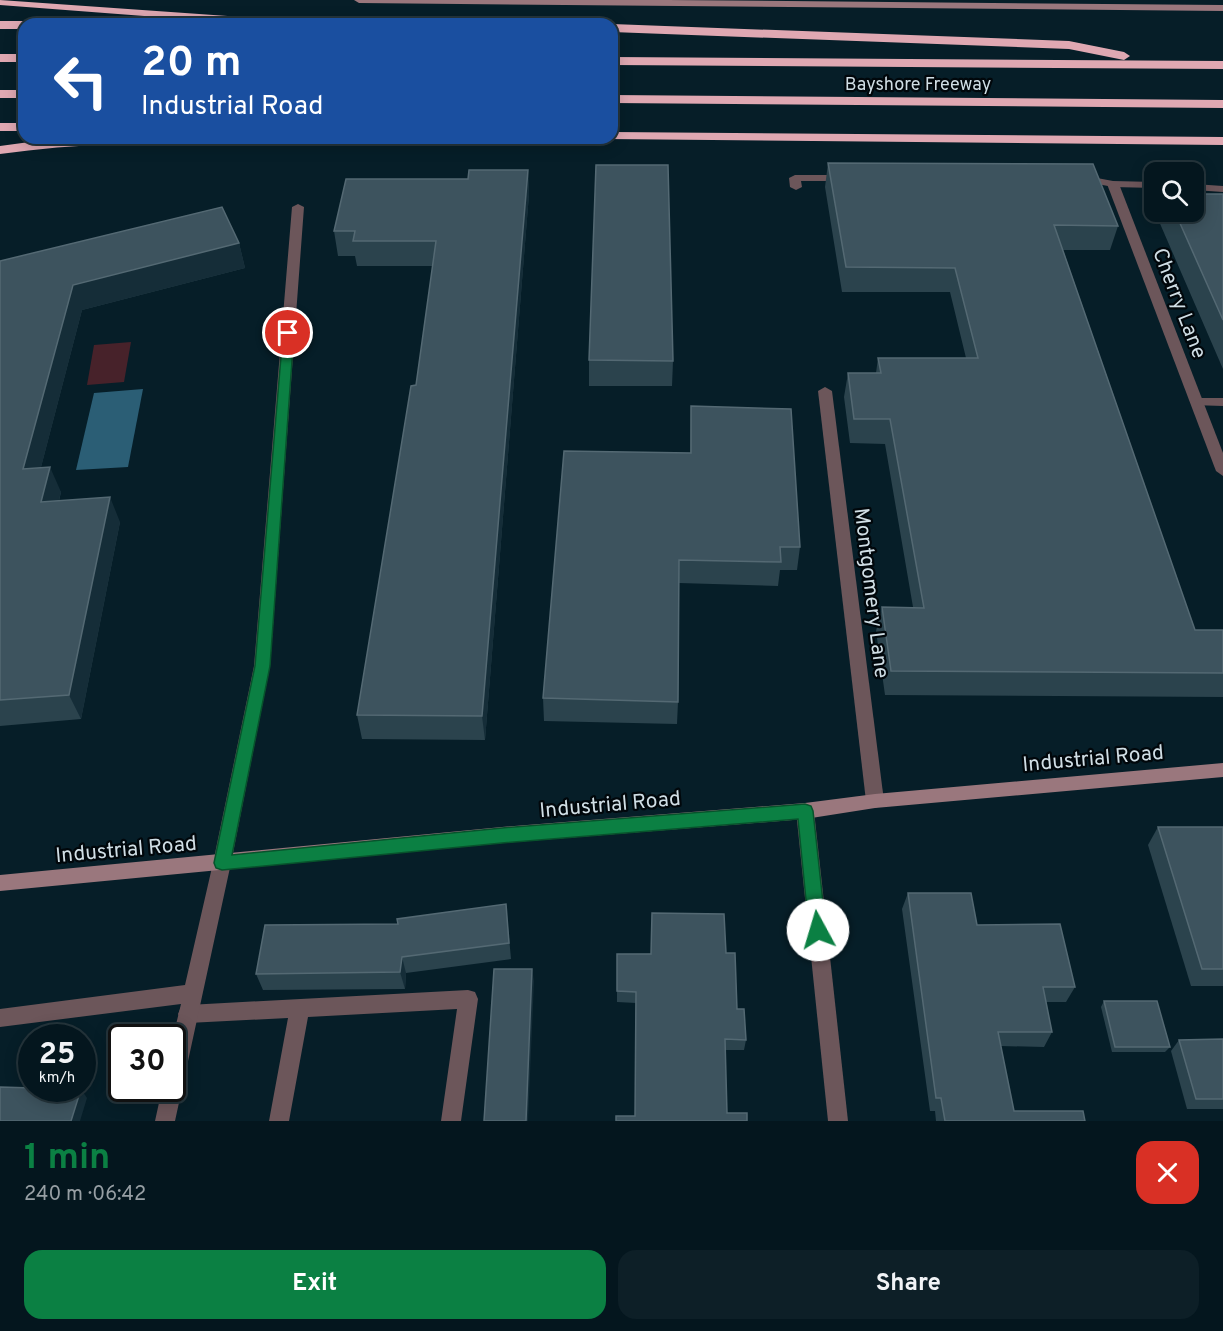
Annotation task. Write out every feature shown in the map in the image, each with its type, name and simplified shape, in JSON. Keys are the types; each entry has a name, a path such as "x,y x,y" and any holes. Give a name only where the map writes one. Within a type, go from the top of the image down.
{"highway":[{"path":"0,2 225,18"},
{"path":"0,25 18,25"},
{"path":"618,28 1069,45 1167,64"},
{"path":"0,58 18,58"},
{"name":"Bayshore Freeway","path":"618,61 1223,64"},
{"path":"0,94 18,94"},
{"name":"Bayshore Freeway","path":"618,99 1223,104"},
{"path":"0,127 18,128"},
{"path":"618,136 1223,141"},
{"path":"0,150 43,144"}],"street":[{"path":"359,0 930,3 1223,8"},
{"path":"1067,177 1144,184"},
{"path":"796,187 795,178 859,178"},
{"name":"Cherry Lane","path":"1113,183 1223,471"},
{"path":"1204,188 1223,189"},
{"path":"186,1024 222,863 262,666 298,207"},
{"name":"Montgomery Lane","path":"825,391 875,801"},
{"path":"1197,402 1223,402"},
{"name":"Industrial Road","path":"0,883 514,834 805,811 875,801 1223,770"},
{"path":"805,811 838,1121"},
{"path":"0,1018 193,993"},
{"path":"188,1014 468,999 451,1121"},
{"path":"279,1121 300,1008"},
{"path":"165,1121 169,1102"}],"shaded area":[{"path":"131,342 124,382 87,385 94,345"}],"water":[{"path":"143,389 128,467 76,470 94,393"}],"building":[{"path":"828,163 1093,164 1118,226 1054,225 1195,630 1223,630 1223,673 891,671 882,607 924,608 890,419 854,419 848,373 881,373 878,358 978,358 955,268 846,267"},
{"path":"596,165 668,165 673,361 589,360"},
{"path":"469,170 528,170 482,716 357,715 411,386 416,385 436,241 353,241 355,231 334,231 346,179 468,179"},
{"path":"1204,194 1223,194 1223,320 1179,222 1204,222"},
{"path":"222,207 239,243 73,285 23,469 50,467 41,502 110,497 69,695 0,700 0,261"},
{"path":"691,406 791,409 800,547 780,547 781,562 679,560 678,702 543,698 564,451 691,453"},
{"path":"1158,827 1223,827 1223,969 1202,969"},
{"path":"908,893 971,893 977,925 1060,924 1075,987 1043,987 1052,1032 998,1032 1014,1111 1083,1111 1085,1121 945,1121 941,1098 936,1098"},
{"path":"506,904 509,943 402,957 400,972 256,974 265,925 398,924 397,919"},
{"path":"652,913 724,914 726,953 735,953 737,1009 744,1009 746,1040 725,1039 727,1113 747,1113 747,1121 616,1121 616,1116 635,1116 636,992 617,991 617,954 651,954"},
{"path":"494,969 532,969 526,1121 484,1121"},
{"path":"1104,1001 1157,1001 1170,1047 1115,1047"},
{"path":"1223,1039 1223,1099 1196,1099 1179,1040"},
{"path":"0,1087 18,1088 18,1102 77,1102 71,1121 0,1121"}],"route":[{"path":"288,333 262,666 222,863 502,836 805,811 818,930"}]}
